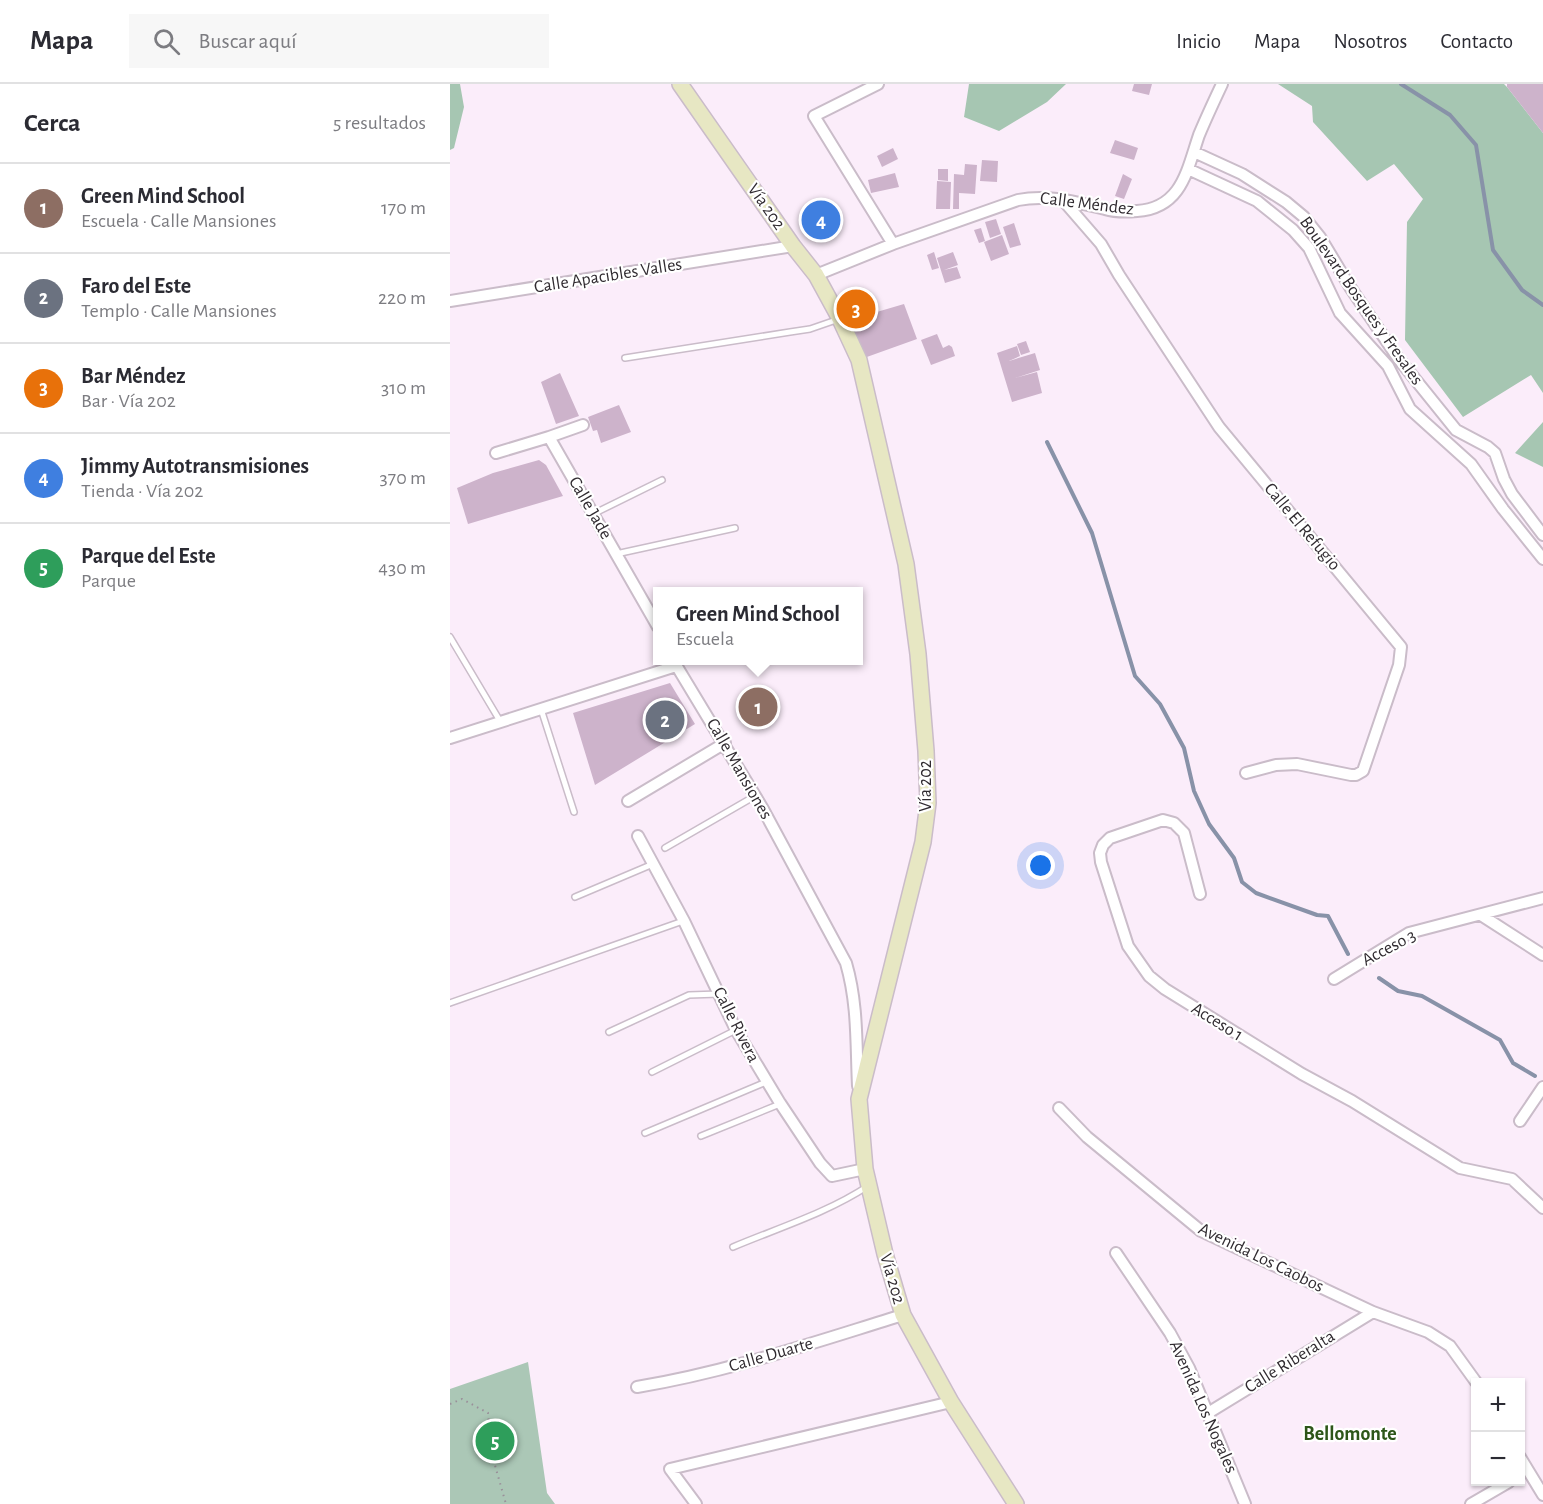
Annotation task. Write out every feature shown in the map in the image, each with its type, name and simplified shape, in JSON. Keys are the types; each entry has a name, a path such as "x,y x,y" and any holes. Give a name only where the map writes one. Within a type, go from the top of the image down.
{"main road":[{"name":"Vía 202","path":"680,84 793,246 816,275 859,360 906,564 918,654 928,803 923,842 859,1099 865,1169 885,1254 903,1315 951,1402 1016,1504"}],"street":[{"path":"878,84 814,116 893,244"},
{"name":"Calle Méndez","path":"816,275 893,244 1035,196 1062,199 1112,211 1144,210 1157,207 1174,195 1188,169 1222,84"},
{"name":"Boulevard Bosques y Fresales","path":"1194,152 1242,174 1286,202 1304,217 1320,237 1350,287 1398,358 1456,430 1495,453 1512,494 1543,535"},
{"name":"Boulevard Bosques y Fresales","path":"1188,169 1257,201 1293,230 1309,248 1340,312 1388,366 1410,409 1471,464 1503,510 1543,559"},
{"name":"Calle El Refugio","path":"1062,199 1101,244 1219,427 1401,647 1399,665 1363,771 1351,775 1287,764 1246,773"},
{"name":"Calle Apacibles Valles","path":"450,301 793,246"},
{"path":"496,453 583,424"},
{"name":"Calle Jade","path":"549,437 653,620"},
{"name":"Calle Mansiones","path":"450,738 668,665"},
{"name":"Calle Mansiones","path":"675,665 725,743 846,963 852,984 857,1031 859,1099"},
{"path":"628,801 725,743"},
{"name":"Acceso 1","path":"1200,894 1184,833 1174,823 1163,820 1110,838 1103,845 1100,852 1101,862 1128,946 1149,976 1165,989 1302,1074 1352,1101 1460,1168 1512,1179 1543,1208"},
{"name":"Calle Rivera","path":"638,836 684,921 736,1030 766,1082 820,1163 832,1176 865,1169"},
{"path":"1481,915 1543,898"},
{"path":"1481,915 1543,955"},
{"name":"Acceso 3","path":"1334,979 1409,933 1481,915"},
{"path":"1520,1121 1543,1087"},
{"name":"Avenida Los Caobos","path":"1059,1108 1087,1137 1201,1231 1373,1312 1428,1332 1450,1346 1472,1378"},
{"name":"Avenida Los Nogales","path":"1116,1253 1170,1333 1189,1368 1245,1504"},
{"name":"Calle Riberalta","path":"1208,1413 1373,1312"},
{"name":"Calle Duarte","path":"637,1387 686,1379 791,1350 903,1315"},
{"path":"696,1504 670,1470 951,1402"},
{"path":"1525,1473 1543,1495"},
{"path":"1471,1504 1502,1486"}],"lane":[{"path":"625,358 800,331 840,319"},
{"path":"593,514 662,480"},
{"path":"616,554 735,528"},
{"path":"450,637 500,721"},
{"path":"541,709 574,812"},
{"path":"666,848 755,796"},
{"path":"575,897 653,864"},
{"path":"450,1003 684,921"},
{"path":"609,1032 689,995 719,994"},
{"path":"652,1072 736,1030"},
{"path":"645,1133 766,1082"},
{"path":"701,1136 780,1103"},
{"path":"733,1247 852,1197 869,1185"}],"path":[{"path":"450,1404 462,1399 488,1413 492,1455 506,1504"}],"green space":[{"path":"450,84 460,84 464,107 454,148 450,150"},
{"path":"969,84 1066,84 1047,102 999,131 964,117"},
{"path":"1278,84 1504,84 1507,87 1543,133 1543,393 1531,375 1463,417 1405,340 1407,222 1423,199 1394,164 1367,181 1313,122 1312,106"},
{"path":"1543,422 1543,467 1515,453"},
{"path":"528,1362 547,1493 555,1504 450,1504 450,1389"}],"building":[{"path":"1134,84 1152,84 1149,95 1132,91"},
{"path":"1507,84 1543,84 1543,133 1507,87"},
{"path":"1115,140 1138,148 1134,160 1110,153"},
{"path":"893,148 898,159 882,167 877,156"},
{"path":"982,160 998,161 997,182 980,181"},
{"path":"965,164 977,165 975,194 959,193 959,209 953,209 954,174 964,175"},
{"path":"938,169 948,169 948,181 938,180"},
{"path":"895,173 899,187 871,193 868,180"},
{"path":"1123,174 1132,179 1124,199 1115,196"},
{"path":"937,181 951,182 950,209 936,209"},
{"path":"996,219 1001,234 990,238 985,222"},
{"path":"1014,223 1021,245 1010,248 1003,227"},
{"path":"981,228 985,241 979,243 974,230"},
{"path":"1002,235 1009,254 991,261 984,242"},
{"path":"934,252 939,268 932,270 927,255"},
{"path":"953,252 958,265 944,270 957,267 961,278 945,283 937,258"},
{"path":"865,296 870,314 904,304 917,339 864,358 846,322 841,305"},
{"path":"937,334 943,348 949,345 952,347 955,356 931,365 921,340"},
{"path":"1026,341 1030,352 1021,355 1017,344"},
{"path":"1017,346 1020,356 1009,361 1035,353 1040,370 1015,378 1037,372 1042,393 1012,402 997,353"},
{"path":"560,373 579,416 556,424 541,382"},
{"path":"619,405 631,432 601,443 597,430 593,431 588,417"},
{"path":"539,460 546,465 563,496 468,524 457,488 493,473"},
{"path":"670,683 695,724 595,785 573,713"}],"waterway":[{"path":"1401,84 1450,115 1476,145 1493,250 1522,290 1543,305"},
{"path":"1047,442 1092,533 1135,676 1160,704 1184,748 1194,791 1209,824 1234,858 1242,882 1256,893 1317,915 1328,916 1348,954"},
{"path":"1379,978 1398,991 1422,996 1500,1040 1513,1063 1535,1076"}],"place":[{"name":"Jimmy Autotransmisiones","path":"821,220"},
{"name":"Bar Méndez","path":"856,309"},
{"name":"Green Mind School","path":"758,707"},
{"name":"Faro del Este","path":"665,720"},
{"name":"Parque del Este","path":"495,1441"}],"district":[{"name":"Bellomonte","path":"1350,1434"}]}
